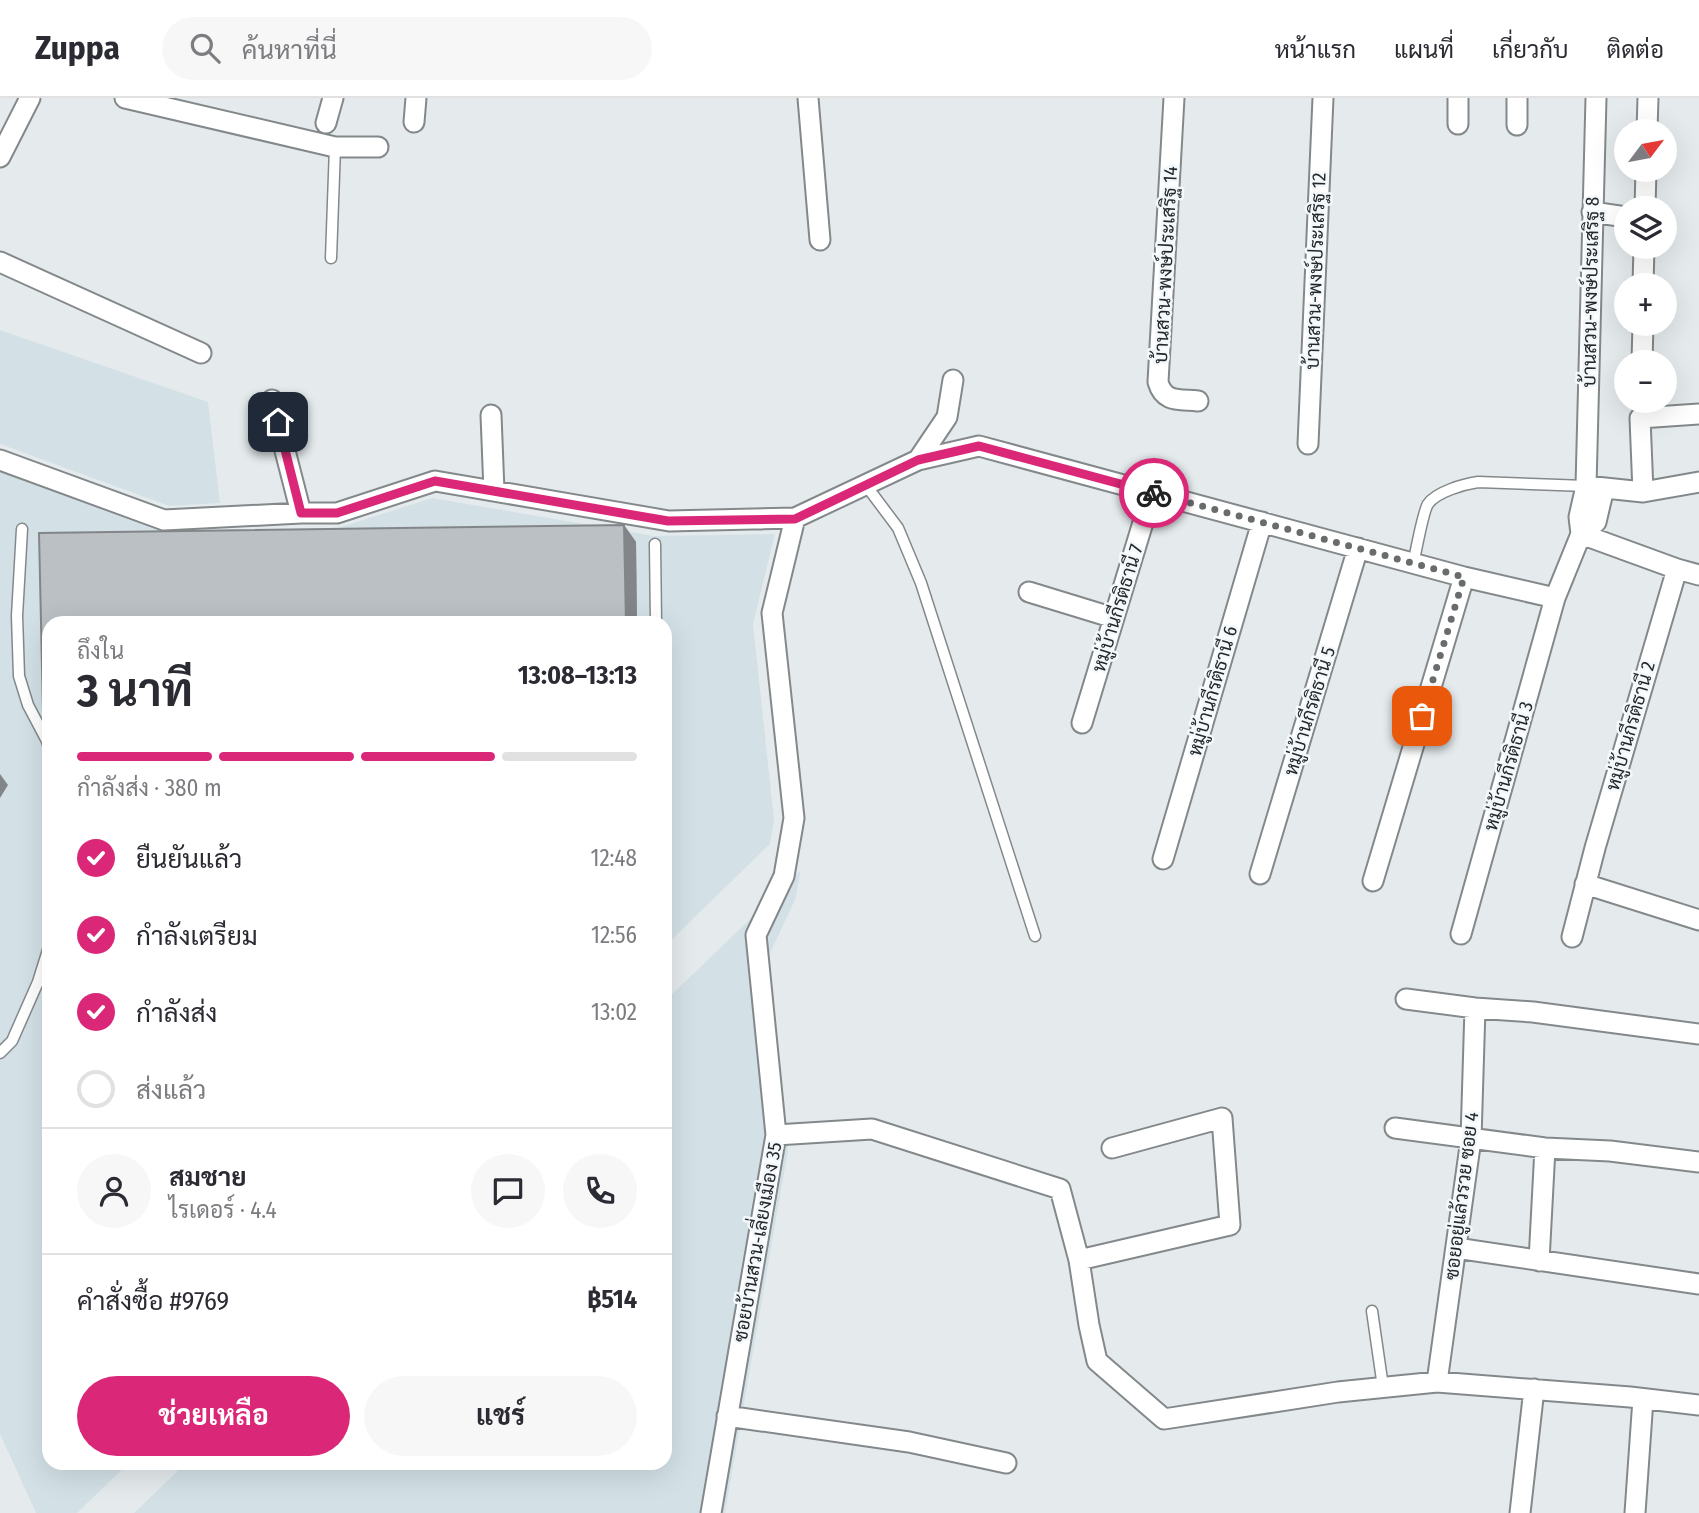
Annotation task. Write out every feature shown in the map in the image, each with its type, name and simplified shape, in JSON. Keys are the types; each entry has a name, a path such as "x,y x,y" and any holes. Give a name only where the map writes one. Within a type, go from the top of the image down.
{"street":[{"path":"0,157 30,98"},
{"path":"125,98 335,147 378,147"},
{"path":"326,123 333,98"},
{"path":"414,122 415,98"},
{"path":"808,98 820,240"},
{"name":"บ้านสวน-พงษ์ประเสริฐ 14","path":"1174,98 1158,382 1161,392 1168,398 1198,401"},
{"name":"บ้านสวน-พงษ์ประเสริฐ 12","path":"1308,444 1323,98"},
{"path":"1458,98 1458,124"},
{"path":"1517,98 1517,125"},
{"name":"บ้านสวน-พงษ์ประเสริฐ 8","path":"1581,534 1579,517 1595,487 1592,212 1596,98"},
{"path":"1647,119 1648,98"},
{"path":"1592,212 1614,215"},
{"path":"0,262 201,354"},
{"path":"918,460 947,417 953,380"},
{"path":"272,400 301,513"},
{"path":"1677,412 1699,414"},
{"path":"1641,413 1643,492"},
{"path":"491,415 495,491"},
{"path":"0,460 164,520 337,513 435,481 668,521 795,519 918,460 979,446 1413,564 1555,598"},
{"path":"1595,487 1643,492 1699,482"},
{"name":"หมู่บ้านกีรติธานี 7","path":"1082,723 1152,493"},
{"name":"ซอยบ้านสวน-เลี่ยงเมือง 35","path":"711,1513 776,1135 756,935 784,876 794,818 772,613 795,519"},
{"name":"หมู่บ้านกีรติธานี 6","path":"1163,859 1262,522"},
{"path":"1581,534 1699,575"},
{"name":"หมู่บ้านกีรติธานี 3","path":"1461,934 1555,598 1581,534"},
{"name":"หมู่บ้านกีรติธานี 5","path":"1259,874 1358,548"},
{"name":"หมู่บ้านกีรติธานี 2","path":"1572,937 1677,569"},
{"path":"1373,881 1464,577"},
{"path":"1029,592 1114,618"},
{"path":"1585,884 1699,920"},
{"path":"1406,999 1534,1012 1699,1034"},
{"name":"ซอยอยู่แล้วรวย ซอย 4","path":"1437,1382 1471,1139 1475,1008"},
{"path":"1079,1260 1230,1225 1222,1118 1112,1148"},
{"path":"1395,1128 1545,1148 1610,1151 1699,1162"},
{"path":"776,1135 872,1129 1060,1189 1079,1260 1097,1361 1164,1419 1338,1392 1437,1382 1699,1405"},
{"path":"1539,1261 1545,1148"},
{"path":"1456,1248 1699,1284"},
{"path":"1520,1513 1534,1389"},
{"path":"1635,1513 1643,1399"},
{"path":"727,1416 909,1442 1006,1463"}],"lane":[{"path":"331,258 335,147"},
{"path":"1413,564 1426,505 1463,484 1478,482 1595,487"},
{"path":"865,484 898,528 921,583 1035,936"},
{"path":"22,529 17,616 19,676 28,705 42,732"},
{"path":"655,544 656,616"},
{"path":"0,1053 12,1041 42,969"},
{"path":"1372,1311 1383,1387"}],"shaded area":[{"path":"0,330 208,402 220,503 169,506 0,444"},
{"path":"0,472 173,536 338,528 432,498 654,536 775,534 753,624 774,820 770,844 672,939 672,616 42,616 42,1470 122,1470 77,1513 36,1513 0,1434"},
{"path":"801,870 795,900 768,957 788,1150 725,1513 134,1513 179,1470 672,1470 672,994"}],"building":[{"path":"624,525 626,616 42,616 42,667 39,533"}],"way so far":[{"path":"1154,493 1464,577 1422,716"}],"route":[{"path":"278,422 301,513 337,513 435,481 668,521 795,519 918,460 979,446 1154,493"}]}
